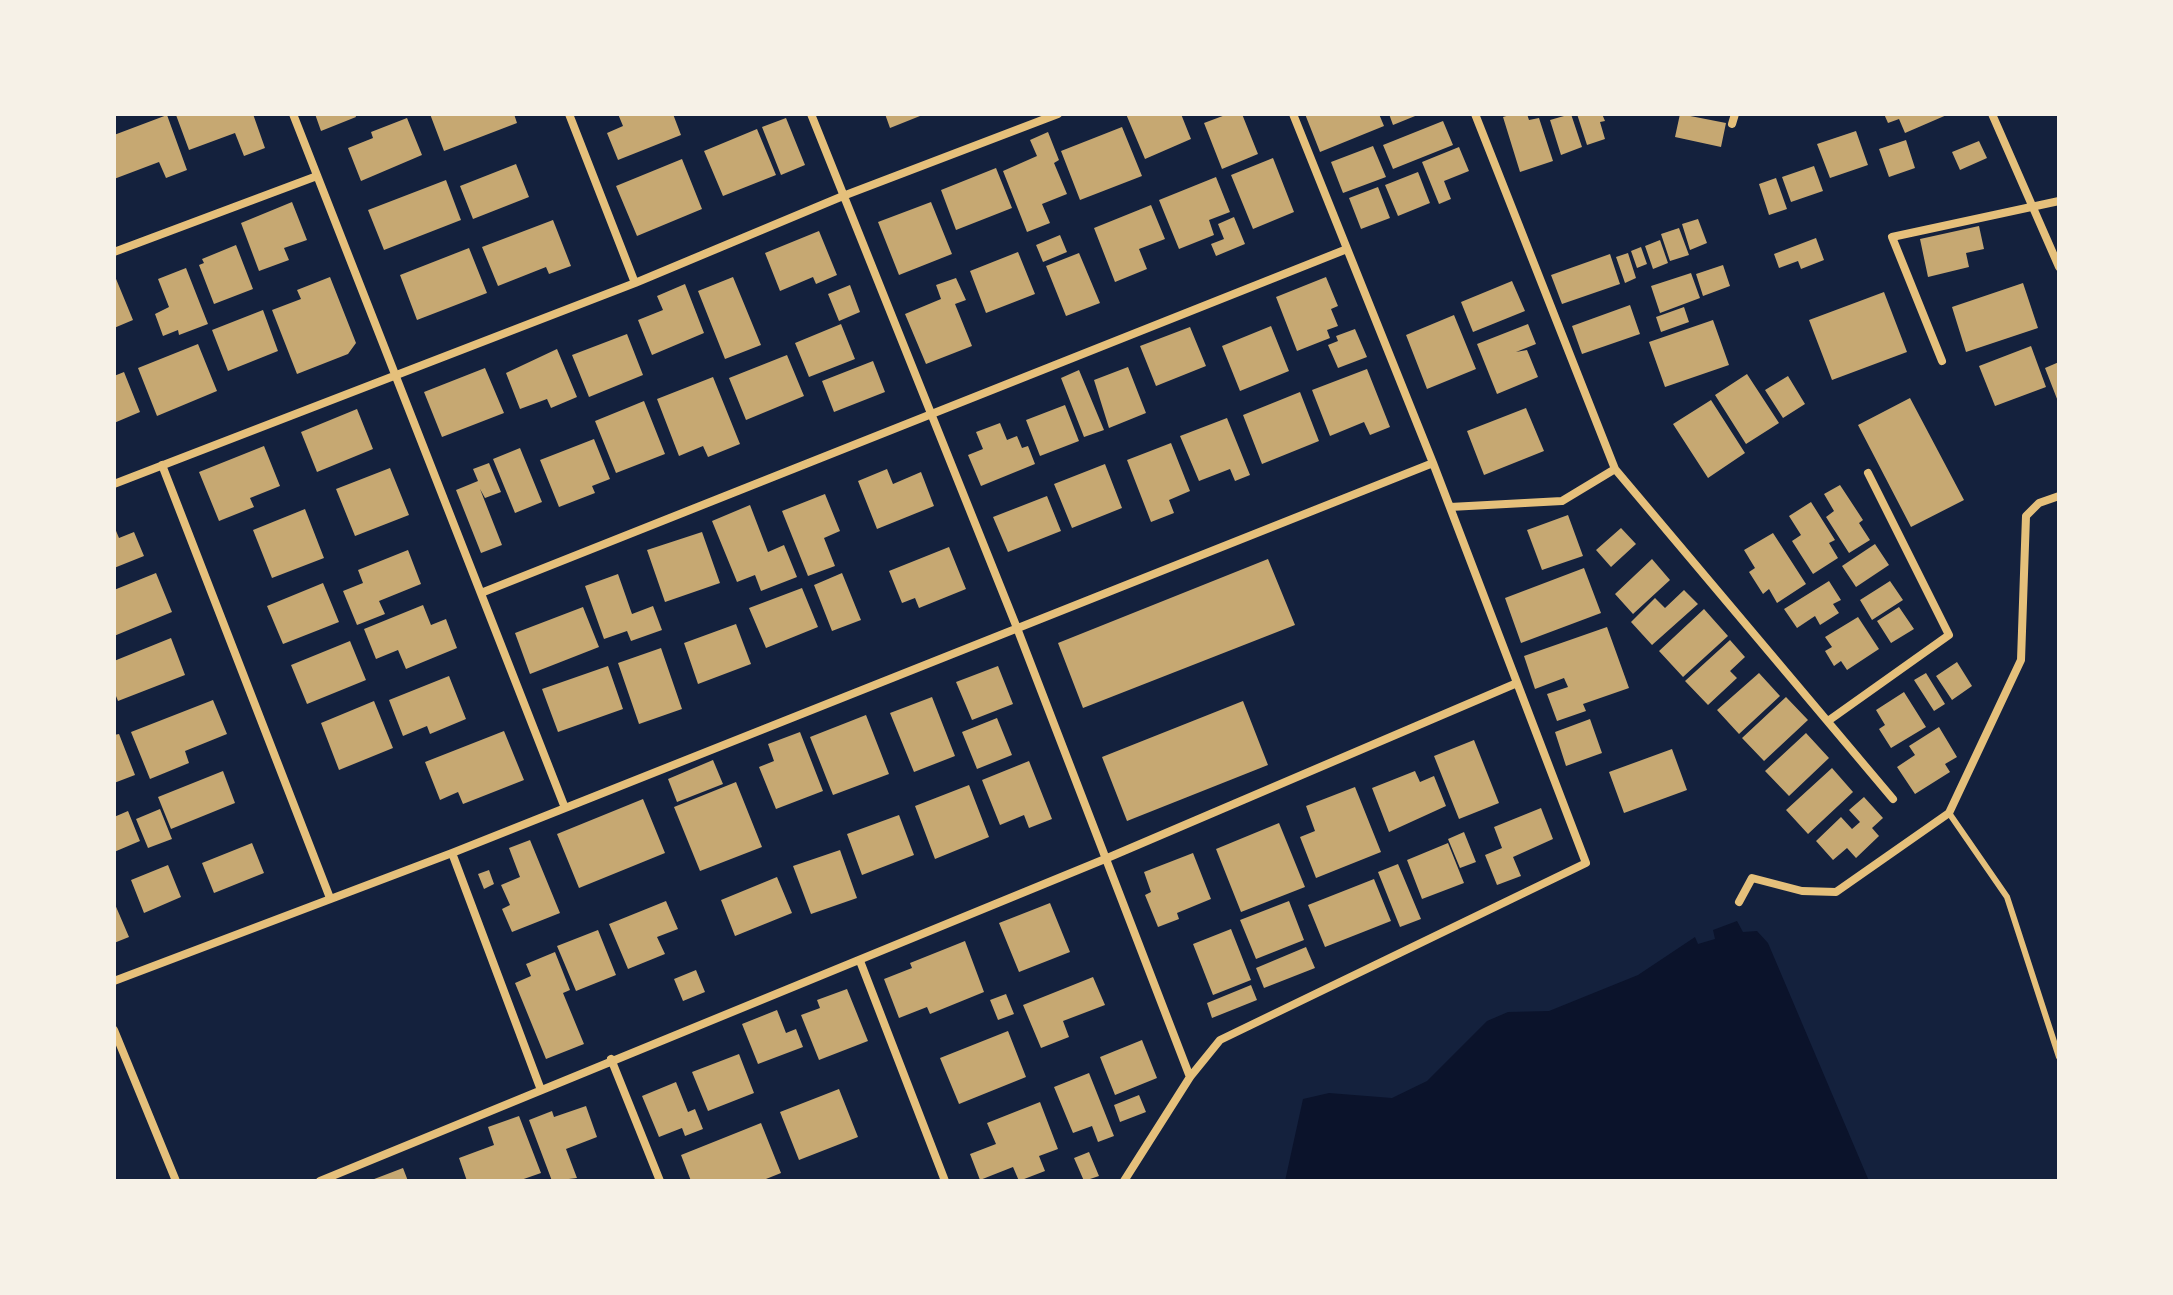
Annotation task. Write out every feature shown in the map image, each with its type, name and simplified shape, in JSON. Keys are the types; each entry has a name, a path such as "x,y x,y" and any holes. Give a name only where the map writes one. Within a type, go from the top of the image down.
{"street":[{"path":"293,114 565,808"},
{"path":"569,114 635,283"},
{"path":"811,114 1017,628 1190,1077"},
{"path":"1124,1181 1190,1077 1220,1040 1586,863 1433,463 1293,114"},
{"path":"1475,114 1615,469 1893,799"},
{"path":"1992,114 2035,206 2059,267"},
{"path":"114,484 635,283 843,196 1055,115"},
{"path":"114,252 317,176"},
{"path":"1942,361 1892,237 2059,201"},
{"path":"481,593 1347,249"},
{"path":"114,981 452,853 1433,463"},
{"path":"162,465 330,898"},
{"path":"1450,507 1562,501 1615,469"},
{"path":"1828,721 1949,635 1868,473"},
{"path":"1739,902 1752,878 1802,891 1836,892 1949,813 2021,660 2026,516 2039,503 2059,496"},
{"path":"320,1181 611,1059 860,961 1517,683"},
{"path":"452,853 541,1090"},
{"path":"860,961 945,1181"},
{"path":"114,1030 176,1181"},
{"path":"611,1059 660,1181"}],"lane":[{"path":"1949,813 2007,897 2059,1057"}],"water":[{"path":"1737,921 1743,932 1757,931 1768,943 1869,1181 1285,1181 1303,1099 1329,1093 1392,1098 1427,1081 1487,1021 1508,1012 1549,1011 1638,975 1695,937 1698,944 1715,939 1713,930"}],"building":[{"path":"253,114 265,148 244,156 235,133 189,150 176,115"},
{"path":"315,114 355,114 356,117 321,131"},
{"path":"430,114 514,114 517,123 444,151"},
{"path":"618,114 673,114 681,135 618,160 607,133 623,126"},
{"path":"885,114 925,114 890,128"},
{"path":"1126,114 1181,114 1191,139 1145,159"},
{"path":"1228,114 1242,114 1258,154 1222,169 1204,123"},
{"path":"1305,114 1379,114 1384,126 1320,152"},
{"path":"1389,114 1420,114 1393,125"},
{"path":"1527,114 1529,120 1539,118 1553,161 1520,172 1503,117"},
{"path":"1571,114 1582,147 1561,155 1550,120"},
{"path":"1577,114 1602,114 1605,121 1600,122 1605,139 1587,145"},
{"path":"1680,114 1726,123 1721,147 1675,137"},
{"path":"1884,114 1949,114 1905,133 1899,119 1888,123"},
{"path":"167,115 187,170 166,178 159,162 114,179 114,135"},
{"path":"407,118 422,155 361,181 348,148 373,138 371,132"},
{"path":"786,118 805,165 781,175 762,127"},
{"path":"1443,121 1453,145 1393,169 1383,145"},
{"path":"1122,127 1142,176 1080,200 1061,151"},
{"path":"757,129 776,175 723,196 704,151"},
{"path":"1856,131 1868,165 1830,178 1817,144"},
{"path":"1048,132 1059,160 1054,163 1067,194 1042,204 1050,223 1027,232 1003,171 1037,156 1030,140"},
{"path":"1906,140 1915,168 1889,177 1879,149"},
{"path":"1979,141 1987,158 1960,170 1952,152"},
{"path":"1373,146 1386,177 1343,193 1331,162"},
{"path":"1459,147 1469,171 1444,181 1451,199 1439,204 1422,162"},
{"path":"1273,158 1294,212 1253,229 1231,175"},
{"path":"682,159 702,209 637,236 616,186"},
{"path":"516,164 529,197 473,219 460,186"},
{"path":"1814,166 1823,191 1791,202 1782,177"},
{"path":"996,168 1012,208 956,230 941,190"},
{"path":"1418,172 1430,203 1398,216 1385,185"},
{"path":"1216,177 1230,212 1209,220 1214,235 1179,249 1159,200"},
{"path":"1776,178 1787,209 1769,215 1759,184"},
{"path":"446,180 461,220 384,250 368,210"},
{"path":"1378,187 1390,218 1361,229 1349,198"},
{"path":"292,202 307,240 284,248 289,260 259,271 241,223"},
{"path":"931,202 952,254 899,275 878,222"},
{"path":"1151,205 1165,239 1139,249 1147,269 1115,282 1094,228"},
{"path":"1234,217 1245,244 1216,256 1211,244 1224,239 1218,224"},
{"path":"1698,219 1707,243 1690,250 1682,224"},
{"path":"553,220 571,266 549,274 546,267 498,286 482,247"},
{"path":"1979,226 1984,249 1966,253 1969,267 1928,277 1920,239"},
{"path":"1679,228 1689,255 1670,261 1661,234"},
{"path":"819,231 837,275 816,284 813,277 780,291 765,253"},
{"path":"1060,235 1067,252 1043,262 1036,245"},
{"path":"1816,238 1824,260 1801,269 1798,261 1779,268 1774,254"},
{"path":"1660,240 1668,263 1653,269 1645,246"},
{"path":"236,245 253,289 214,304 199,265 204,263 202,259"},
{"path":"1641,247 1647,264 1637,268 1631,251"},
{"path":"469,248 487,293 417,320 400,275"},
{"path":"1018,252 1035,294 986,313 970,271"},
{"path":"1079,253 1100,303 1066,316 1046,266"},
{"path":"1628,253 1636,278 1625,283 1616,257"},
{"path":"1610,254 1620,284 1562,304 1551,275"},
{"path":"1723,265 1730,286 1703,296 1696,274"},
{"path":"186,268 208,324 179,335 178,330 163,336 155,314 169,307 158,279"},
{"path":"1691,273 1700,298 1660,313 1651,286"},
{"path":"114,274 133,320 114,328"},
{"path":"330,277 356,343 348,354 297,374 272,310 301,299 297,290"},
{"path":"733,277 761,345 725,359 698,291"},
{"path":"1326,277 1338,306 1331,309 1338,326 1327,330 1330,338 1297,351 1276,297"},
{"path":"956,278 966,300 955,304 972,346 926,364 905,314 941,299 936,285"},
{"path":"1512,281 1525,311 1473,332 1461,302"},
{"path":"2023,283 2038,328 1966,352 1952,307"},
{"path":"685,284 704,333 652,355 638,320 663,310 657,296"},
{"path":"850,285 860,312 839,321 828,294"},
{"path":"1884,292 1907,352 1832,380 1809,320"},
{"path":"1630,305 1640,334 1582,354 1572,326"},
{"path":"1684,307 1689,322 1661,332 1656,317"},
{"path":"263,310 278,351 228,371 212,330"},
{"path":"1454,315 1476,369 1427,389 1406,335"},
{"path":"1713,320 1729,365 1665,387 1649,342"},
{"path":"841,324 855,359 809,377 795,343"},
{"path":"1528,324 1536,344 1516,352 1527,350 1538,377 1497,394 1477,344"},
{"path":"1271,326 1289,371 1240,391 1222,346"},
{"path":"1190,327 1206,366 1156,386 1140,346"},
{"path":"1355,329 1367,357 1338,368 1328,345 1338,341 1336,336"},
{"path":"627,334 643,375 589,397 572,355"},
{"path":"198,344 217,391 157,416 138,368"},
{"path":"2031,346 2046,387 1995,406 1979,366"},
{"path":"557,349 577,397 551,408 547,399 520,409 506,373"},
{"path":"787,355 804,396 746,420 729,378"},
{"path":"873,361 885,392 834,412 822,381"},
{"path":"2059,362 2059,404 2045,368"},
{"path":"1128,367 1146,413 1109,428 1094,380"},
{"path":"485,368 504,413 442,437 424,392"},
{"path":"1367,369 1390,427 1370,435 1364,422 1330,436 1312,390"},
{"path":"1079,370 1104,430 1084,437 1061,378"},
{"path":"124,372 140,412 114,423 114,376"},
{"path":"1747,374 1779,423 1746,444 1715,395"},
{"path":"1788,376 1805,404 1783,418 1765,390"},
{"path":"713,377 740,444 708,457 703,446 679,456 657,399"},
{"path":"1300,392 1319,441 1262,464 1243,415"},
{"path":"1910,398 1964,500 1911,527 1858,425"},
{"path":"1711,400 1745,453 1708,478 1673,424"},
{"path":"644,401 665,454 616,473 595,421"},
{"path":"1065,405 1079,441 1040,456 1026,420"},
{"path":"1526,408 1544,451 1484,475 1467,431"},
{"path":"357,409 373,449 317,472 301,432"},
{"path":"1227,418 1250,475 1235,481 1230,469 1199,481 1180,436"},
{"path":"1000,423 1007,440 1017,436 1022,448 1028,446 1035,464 981,486 968,455 983,449 976,432"},
{"path":"594,439 610,479 592,486 595,493 559,507 540,460"},
{"path":"1171,443 1190,491 1169,500 1174,513 1151,522 1127,460"},
{"path":"264,446 280,486 250,498 254,507 219,521 199,472"},
{"path":"520,448 542,502 515,513 493,459"},
{"path":"489,463 501,492 485,498 480,489 502,545 481,553 456,490 478,481 473,469"},
{"path":"1105,464 1122,508 1072,528 1054,484"},
{"path":"390,468 409,515 355,536 336,489"},
{"path":"887,469 893,484 921,472 934,506 877,529 858,481"},
{"path":"1840,485 1863,520 1859,523 1870,540 1849,553 1826,517 1834,511 1824,494"},
{"path":"825,494 840,531 824,538 835,566 808,576 782,511"},
{"path":"1047,496 1061,531 1008,552 993,517"},
{"path":"1811,502 1835,540 1829,543 1838,558 1813,574 1792,541 1801,535 1789,516"},
{"path":"750,505 768,552 784,545 797,577 761,591 755,575 737,582 712,521"},
{"path":"305,509 324,558 272,578 253,530"},
{"path":"1568,515 1583,556 1542,570 1527,530"},
{"path":"114,526 119,538 134,532 144,556 114,568"},
{"path":"1621,528 1636,544 1611,567 1596,550"},
{"path":"702,532 720,583 665,602 647,550"},
{"path":"1773,533 1806,584 1777,603 1769,589 1763,594 1749,572 1755,568 1744,550"},
{"path":"1875,544 1889,565 1856,587 1842,566"},
{"path":"949,547 966,589 919,608 915,598 902,603 889,571"},
{"path":"408,550 421,584 379,601 385,614 357,625 343,591 363,583 358,570"},
{"path":"1268,559 1295,625 1083,708 1058,643"},
{"path":"1652,559 1670,580 1633,614 1615,594"},
{"path":"1584,568 1601,613 1521,643 1505,598"},
{"path":"156,573 172,612 114,636 114,590"},
{"path":"842,573 861,620 832,631 814,585"},
{"path":"618,574 632,614 653,606 662,630 631,641 627,631 604,639 585,586"},
{"path":"1829,581 1841,600 1833,604 1839,613 1820,625 1815,616 1797,628 1784,609"},
{"path":"1890,581 1903,600 1872,620 1860,600"},
{"path":"323,583 339,622 283,644 267,606"},
{"path":"802,588 818,627 766,648 749,608"},
{"path":"1684,590 1698,604 1652,645 1631,622 1655,598 1665,608"},
{"path":"423,605 431,625 446,619 457,648 406,669 398,650 376,659 364,629"},
{"path":"583,607 599,647 530,674 515,633"},
{"path":"1899,607 1914,629 1891,643 1877,621"},
{"path":"1704,609 1728,636 1683,677 1659,651"},
{"path":"1858,617 1879,649 1847,670 1841,661 1834,666 1825,651 1832,647 1825,637"},
{"path":"736,624 751,664 698,684 684,643"},
{"path":"1607,627 1629,688 1583,704 1586,711 1557,721 1547,694 1568,687 1564,678 1535,689 1524,656"},
{"path":"171,638 185,675 118,701 114,691 114,661"},
{"path":"1730,640 1745,657 1730,671 1737,678 1708,705 1685,681"},
{"path":"350,641 366,680 307,704 291,665"},
{"path":"661,648 682,709 639,724 618,663"},
{"path":"1957,662 1972,686 1952,700 1936,676"},
{"path":"608,666 623,709 558,732 542,689"},
{"path":"998,666 1013,704 972,720 956,682"},
{"path":"1759,673 1780,696 1739,734 1717,710"},
{"path":"1926,673 1945,704 1934,711 1914,680"},
{"path":"449,676 466,719 430,734 427,726 403,736 389,700"},
{"path":"1904,692 1926,727 1891,748 1879,729 1885,725 1876,710"},
{"path":"932,697 955,756 914,772 890,713"},
{"path":"1786,697 1808,720 1764,761 1742,738"},
{"path":"213,700 227,734 185,751 189,763 150,779 131,732"},
{"path":"374,701 393,748 339,770 321,723"},
{"path":"1243,701 1268,765 1127,821 1102,757"},
{"path":"866,715 889,774 833,795 810,737"},
{"path":"997,718 1012,755 977,769 962,732"},
{"path":"1590,719 1602,753 1566,766 1555,732"},
{"path":"1939,727 1957,757 1945,764 1950,772 1915,794 1897,767 1915,755 1909,746"},
{"path":"504,731 524,780 463,804 458,792 440,800 425,762"},
{"path":"800,732 823,791 776,809 759,767 774,761 768,744"},
{"path":"1806,733 1829,758 1789,796 1765,771"},
{"path":"119,734 135,775 114,783 114,735"},
{"path":"1474,740 1499,803 1459,819 1434,756"},
{"path":"1672,749 1687,790 1624,813 1609,772"},
{"path":"713,760 723,784 677,802 668,779"},
{"path":"1029,761 1052,819 1029,828 1024,815 1000,825 982,780"},
{"path":"1832,768 1853,792 1808,834 1786,810"},
{"path":"223,771 235,803 171,829 158,797"},
{"path":"1415,771 1420,782 1434,776 1446,806 1389,832 1372,788"},
{"path":"736,782 762,847 700,871 674,807"},
{"path":"969,785 989,837 935,859 915,806"},
{"path":"1355,787 1381,852 1316,878 1300,837 1315,831 1306,806"},
{"path":"1864,797 1883,818 1872,828 1879,836 1856,858 1847,848 1833,860 1816,841 1841,817 1852,829 1860,822 1849,810"},
{"path":"643,799 665,853 579,888 557,834"},
{"path":"1541,808 1553,839 1513,857 1521,876 1497,885 1485,855 1502,848 1494,827"},
{"path":"160,809 172,839 148,848 136,819"},
{"path":"128,811 140,841 114,852 114,817"},
{"path":"899,815 914,855 862,875 847,834"},
{"path":"1279,823 1305,887 1241,912 1216,849"},
{"path":"1464,832 1476,862 1460,868 1448,839"},
{"path":"530,840 560,913 512,932 502,909 510,905 501,885 520,877 509,848"},
{"path":"252,843 264,873 214,893 202,863"},
{"path":"1448,843 1464,883 1422,899 1407,860"},
{"path":"840,850 857,898 811,914 793,866"},
{"path":"1193,853 1211,899 1177,913 1179,919 1158,927 1145,895 1151,892 1144,872"},
{"path":"1398,864 1421,919 1400,927 1378,872"},
{"path":"168,865 181,897 144,913 131,880"},
{"path":"489,870 494,884 484,889 478,874"},
{"path":"777,877 792,913 735,936 721,900"},
{"path":"1374,879 1391,921 1325,947 1308,905"},
{"path":"666,901 678,929 657,937 665,954 628,969 609,924"},
{"path":"1289,901 1304,940 1256,959 1240,920"},
{"path":"114,902 129,937 114,943"},
{"path":"1050,903 1070,952 1019,972 999,923"},
{"path":"1231,929 1251,980 1213,995 1193,944"},
{"path":"598,930 616,975 576,991 557,946"},
{"path":"965,941 984,992 930,1014 927,1007 899,1018 884,979 912,968 910,963"},
{"path":"1306,947 1315,968 1264,988 1256,968"},
{"path":"555,952 570,990 563,993 584,1044 546,1059 515,983 531,976 526,964"},
{"path":"696,970 705,992 683,1001 674,979"},
{"path":"1093,977 1105,1005 1063,1021 1069,1037 1041,1048 1023,1005"},
{"path":"1251,985 1257,1000 1212,1018 1207,1003"},
{"path":"847,989 868,1041 819,1060 801,1015 820,1008 817,1000"},
{"path":"1006,994 1014,1014 998,1020 990,1000"},
{"path":"777,1010 786,1033 796,1029 803,1047 758,1064 742,1024"},
{"path":"1008,1031 1026,1077 959,1104 940,1058"},
{"path":"1142,1040 1157,1078 1115,1095 1100,1057"},
{"path":"739,1054 754,1093 708,1111 692,1072"},
{"path":"1089,1073 1114,1136 1098,1142 1092,1126 1073,1133 1054,1087"},
{"path":"676,1082 688,1112 695,1109 703,1129 685,1136 682,1128 659,1137 642,1096"},
{"path":"839,1089 858,1137 799,1160 780,1112"},
{"path":"1139,1095 1146,1112 1120,1122 1114,1105"},
{"path":"1040,1102 1058,1149 1039,1156 1045,1171 1019,1181 1013,1167 980,1180 970,1154 996,1144 987,1123"},
{"path":"586,1106 597,1137 566,1149 577,1178 552,1181 529,1120 552,1111 554,1117"},
{"path":"519,1116 541,1173 518,1181 467,1181 459,1158 494,1145 488,1127"},
{"path":"761,1123 781,1173 761,1181 691,1181 681,1155"},
{"path":"1089,1152 1099,1176 1084,1181 1074,1158"},
{"path":"403,1168 408,1181 369,1181"}]}
